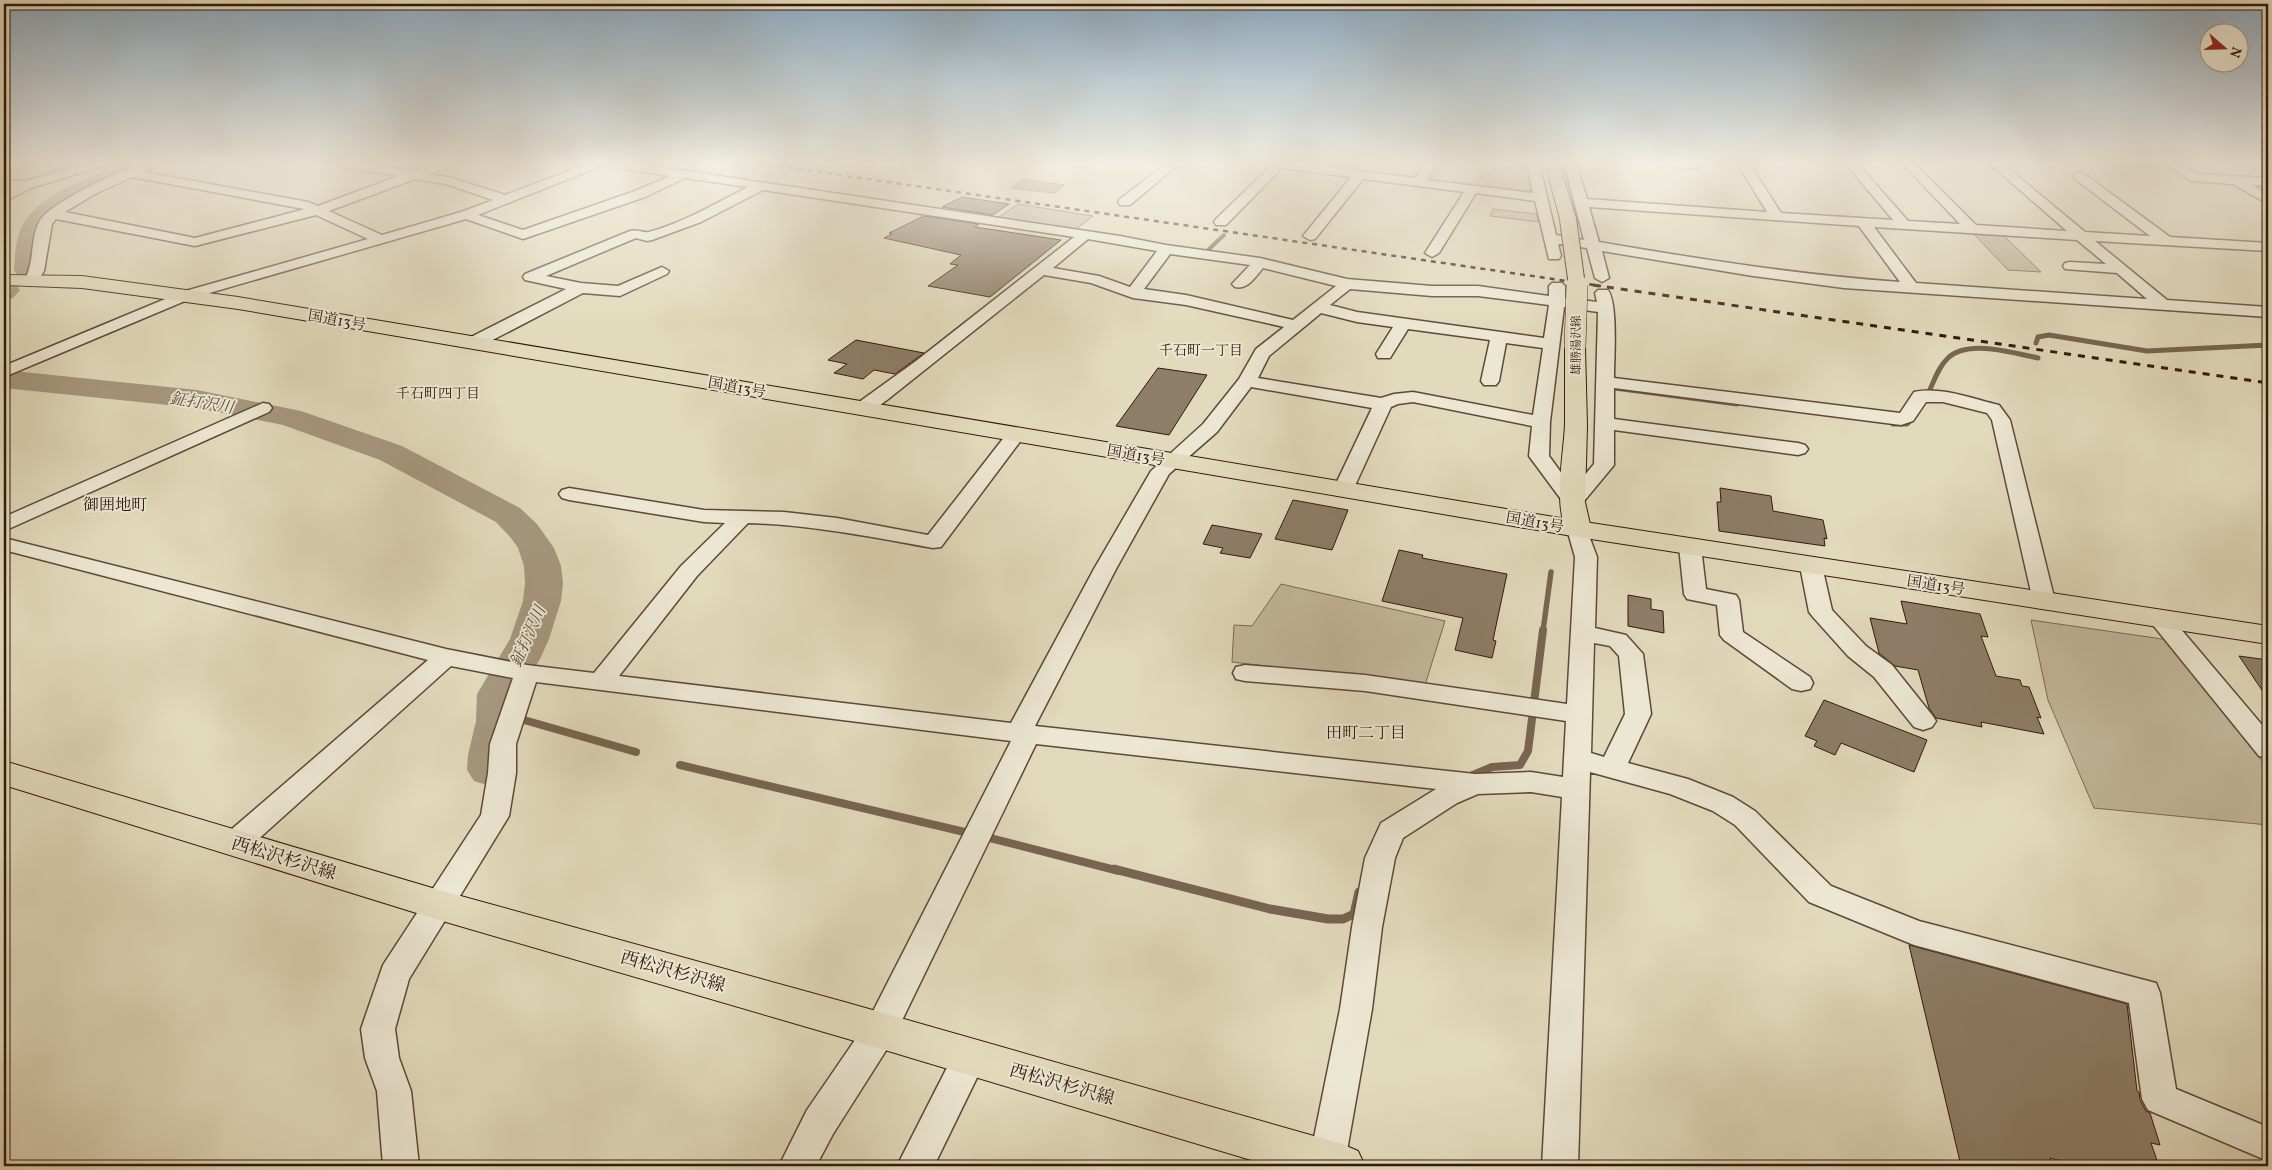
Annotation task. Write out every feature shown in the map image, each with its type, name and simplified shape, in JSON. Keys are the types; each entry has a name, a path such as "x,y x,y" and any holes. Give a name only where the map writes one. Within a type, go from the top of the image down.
{"main road":[{"name":"雄勝湯沢線","path":"1568,218 1577,281 1576,426 1573,502 1578,529"},
{"name":"国道13号","path":"4,280 82,282 187,295 1578,529 2268,636"},
{"name":"西松沢杉沢線","path":"4,773 431,902 880,1030 1334,1164"}],"street":[{"path":"31,281 37,271 45,223 50,218"},
{"path":"71,218 195,242 289,218"},
{"path":"334,218 382,240"},
{"path":"4,372 187,295 457,218"},
{"path":"473,218 522,235 572,218"},
{"path":"662,271 620,291 581,288 530,277 635,234 647,237 699,218"},
{"path":"973,218 1166,249 1260,262 1347,284 1432,291 1557,294 1604,293"},
{"path":"1222,222 1226,218"},
{"path":"1310,236 1325,218"},
{"path":"1432,253 1454,218"},
{"path":"1545,218 1554,256"},
{"path":"1557,294 1541,422 1539,456 1573,502 1604,465 1604,293 1586,218"},
{"path":"1787,218 2268,247"},
{"path":"1898,218 1904,225"},
{"path":"1961,218 1972,229"},
{"path":"2059,218 2162,304"},
{"path":"2135,218 2165,240"},
{"path":"1863,222 1912,288"},
{"path":"861,409 882,396 922,365 1085,235"},
{"path":"1550,238 1753,272 1844,283 2268,312"},
{"path":"1133,293 1166,249"},
{"path":"1240,284 1260,262"},
{"path":"2070,266 2120,269"},
{"path":"1042,270 1094,280 1133,293 1186,300 1294,325"},
{"path":"797,1166 820,1122 880,1030 971,849 1023,732 1101,578 1161,471 1210,428 1247,380 1262,353 1294,325 1347,284"},
{"path":"473,343 581,288"},
{"path":"1318,307 1357,317 1552,344"},
{"path":"1384,354 1403,323"},
{"path":"1490,381 1499,338"},
{"path":"1247,380 1383,404 1394,399 1413,397 1541,422"},
{"path":"1605,382 1901,419 1906,417 1920,396 1943,397 1993,409 2000,417 2044,602"},
{"path":"1343,490 1383,404"},
{"path":"4,525 258,410"},
{"path":"1605,423 1798,449"},
{"path":"569,494 704,516 784,518 837,524 933,542 1016,435"},
{"path":"601,682 689,571 744,517"},
{"path":"1560,1166 1586,557 1578,529"},
{"path":"4,544 446,657 515,671 881,718 1023,732 1476,784 1531,782 1612,768 1678,786 1723,804 1745,818 1820,894 1914,932 2144,993 2160,1099 2268,1144"},
{"path":"1690,547 1695,594 1728,600 1732,635 1801,683"},
{"path":"1811,566 1820,612 1857,651 1883,671 1923,721"},
{"path":"2161,620 2268,749"},
{"path":"1583,632 1618,640 1631,654 1638,714 1612,768"},
{"path":"236,843 446,657"},
{"path":"401,1166 394,1091 382,1058 378,1029 394,975 431,902 468,861 495,816 502,772 503,744 515,671"},
{"path":"1244,673 1365,683 1580,714"},
{"path":"1334,1164 1367,927 1380,858 1392,831 1447,796 1476,784"},
{"path":"915,1166 970,1057"}],"shaded area":[{"path":"998,218 1091,218 1072,232 995,220"},
{"path":"1503,218 1537,218 1539,222"},
{"path":"1972,232 2002,234 2041,272 2008,270"},
{"path":"1281,584 1445,621 1425,685 1232,662 1234,625 1252,626"},
{"path":"2031,620 2169,640 2268,769 2268,825 2094,808 2048,700"}],"building":[{"path":"921,218 935,218 979,224 975,227 1061,240 990,297 928,286 958,265 950,264 961,255 884,238 892,234 889,233"},
{"path":"856,340 924,353 895,374 874,370 863,379 834,373 847,364 828,360"},
{"path":"1158,368 1207,375 1169,435 1116,426"},
{"path":"1720,488 1771,496 1773,511 1823,520 1827,539 1824,538 1825,546 1719,531 1717,502 1721,502"},
{"path":"1293,500 1348,510 1332,550 1275,539"},
{"path":"1212,525 1262,534 1250,558 1220,553 1223,548 1203,544"},
{"path":"1399,550 1423,555 1422,558 1507,574 1493,640 1496,641 1492,658 1455,650 1463,618 1382,601"},
{"path":"1628,595 1651,599 1651,609 1663,611 1664,633 1628,626"},
{"path":"1901,601 1980,614 1988,637 1981,636 1996,676 2020,680 2022,686 2029,687 2041,718 2037,717 2044,734 1981,722 1982,727 1936,718 1929,708 1918,670 1895,666 1879,653 1870,618 1907,624"},
{"path":"2239,656 2268,660 2268,699"},
{"path":"1824,700 1927,740 1914,772 1841,743 1835,755 1814,746 1817,741 1805,736"},
{"path":"1909,945 2127,1004 2137,1091 2146,1111 2150,1113 2160,1145 2151,1143 2159,1166 2080,1166 2050,1158 2052,1166 1961,1166"}],"waterway":[{"name":"鉦打沢川","path":"26,270 30,235 34,225 40,218"},
{"path":"1206,252 1224,235"},
{"name":"鉦打沢川","path":"4,293 7,290"},
{"path":"2036,343 2038,337 2049,335 2147,351 2268,345"},
{"path":"1926,398 1944,362 1957,352 1979,348 2038,358"},
{"name":"鉦打沢川","path":"4,379 197,399 290,417 391,453 508,515 525,532 536,548 542,566 544,583 537,620 520,659 499,691 498,721 490,747 490,770"},
{"path":"1607,387 1737,404"},
{"path":"1893,424 1907,424 1916,415"},
{"path":"1543,631 1551,572"},
{"path":"1468,777 1492,767 1520,765 1528,751 1543,630"},
{"path":"524,720 636,752"},
{"path":"680,765 973,834"},
{"path":"982,836 1119,871"},
{"path":"1114,869 1270,909 1328,919 1343,919 1354,914 1359,892"}],"railway":[{"path":"1132,218 1601,286"},
{"path":"1593,285 2268,383"}],"district":[{"name":"千石町一丁目","path":"1201,350"},
{"name":"千石町四丁目","path":"438,393"},
{"name":"御囲地町","path":"115,504"},
{"name":"田町二丁目","path":"1366,732"}]}
